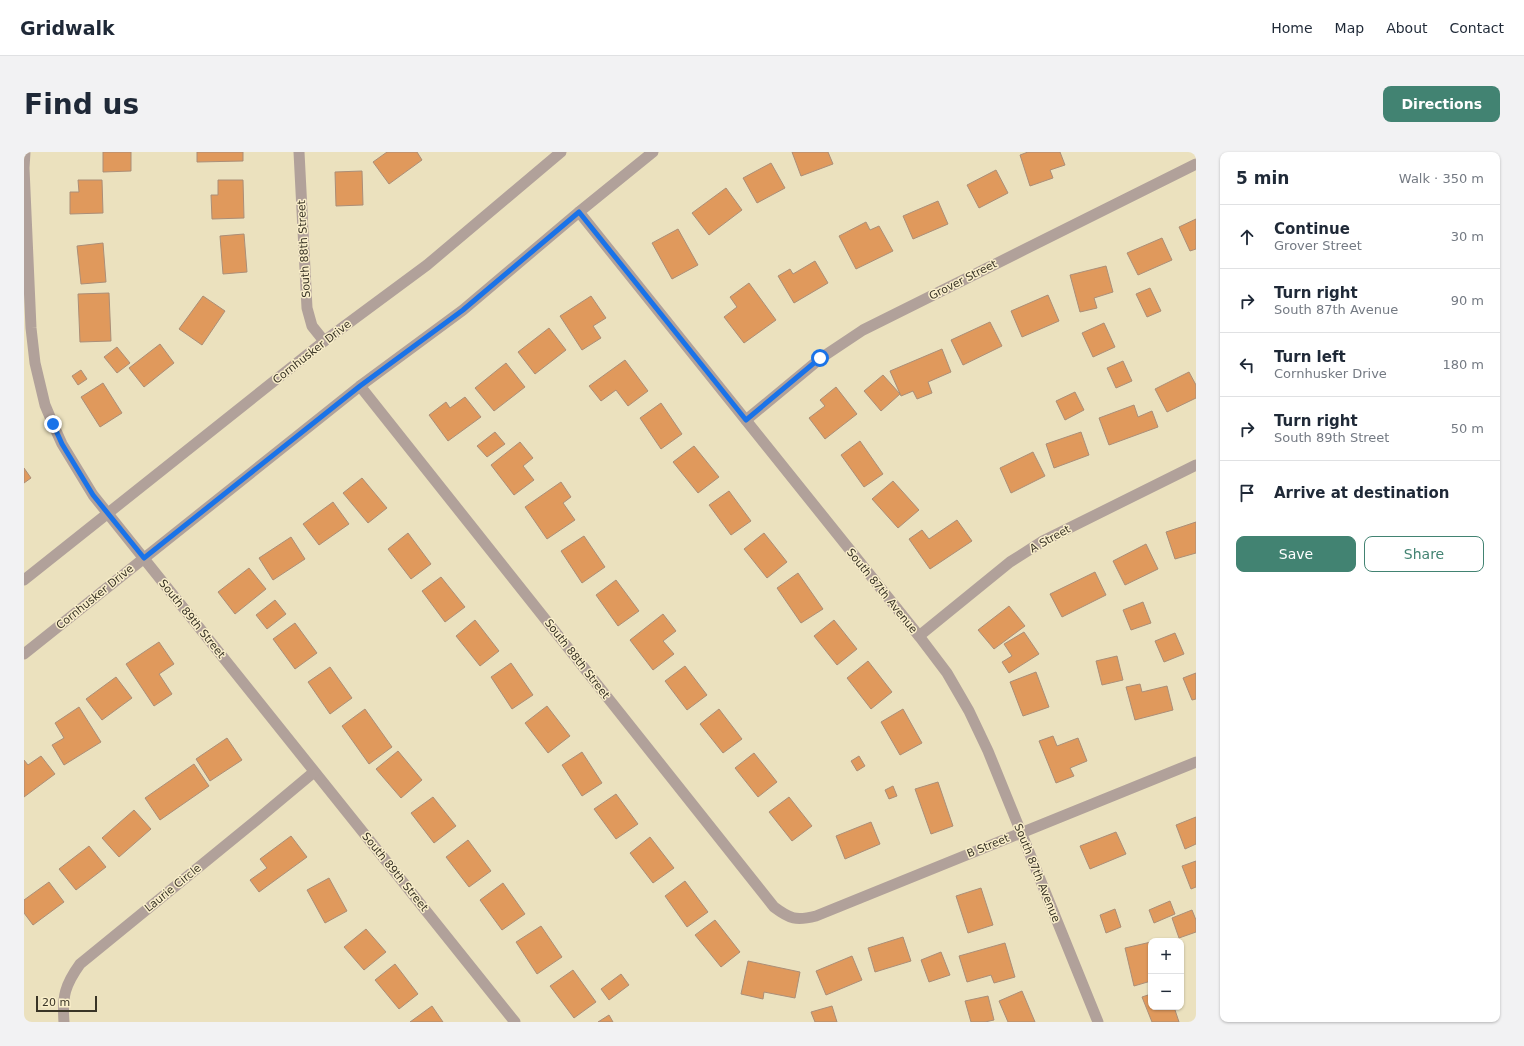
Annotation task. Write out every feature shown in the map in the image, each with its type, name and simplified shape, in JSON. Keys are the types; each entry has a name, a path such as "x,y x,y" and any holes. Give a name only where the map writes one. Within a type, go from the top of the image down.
{"street":[{"name":"South 89th Street","path":"25,152 24,168 31,328 35,363 46,405 62,444 93,495 515,1022"},
{"name":"South 88th Street","path":"299,152 307,308 312,326 324,341"},
{"name":"Cornhusker Drive","path":"24,580 324,341 427,265 561,152"},
{"name":"Cornhusker Drive","path":"24,654 360,386 463,310 579,212 654,152"},
{"name":"Grover Street","path":"746,420 820,358 863,330 1196,164"},
{"name":"South 87th Avenue","path":"579,212 919,636 947,673 969,711 988,751 1098,1022"},
{"name":"South 88th Street","path":"360,386 774,907 785,915 794,919 801,919"},
{"name":"A Street","path":"919,636 1010,562 1044,541 1196,465"},
{"name":"B Street","path":"801,919 816,916 1196,762"},
{"name":"Laurie Circle","path":"64,1022 64,994 69,979 80,964 314,772"}],"building":[{"path":"103,152 131,152 131,171 103,172"},
{"path":"197,152 243,152 243,161 197,162"},
{"path":"387,152 417,152 422,160 389,184 373,162"},
{"path":"792,152 828,152 833,164 801,176"},
{"path":"1028,152 1060,152 1065,165 1050,170 1053,178 1030,186 1020,155"},
{"path":"771,163 785,188 757,203 743,178"},
{"path":"996,170 1008,193 979,208 967,185"},
{"path":"362,171 363,205 336,206 335,172"},
{"path":"78,180 102,180 103,213 70,214 70,192 79,192"},
{"path":"218,180 243,180 244,218 212,219 211,195 218,195"},
{"path":"726,188 742,210 709,235 692,213"},
{"path":"938,201 948,224 913,239 903,216"},
{"path":"1196,219 1196,249 1190,251 1179,227"},
{"path":"866,222 870,230 879,226 893,251 856,269 839,236"},
{"path":"678,229 698,265 672,279 652,243"},
{"path":"244,234 247,272 223,274 220,236"},
{"path":"1162,238 1172,260 1138,275 1127,253"},
{"path":"103,243 106,282 81,284 77,246"},
{"path":"815,261 828,283 794,303 778,276 790,269 793,274"},
{"path":"1106,266 1113,292 1094,298 1097,308 1080,312 1070,275"},
{"path":"749,283 776,320 744,343 724,317 737,307 730,297"},
{"path":"1150,288 1161,311 1147,317 1136,294"},
{"path":"109,293 111,341 80,342 78,294"},
{"path":"1048,295 1059,321 1022,337 1011,311"},
{"path":"203,296 225,311 202,345 179,329"},
{"path":"591,296 606,318 593,326 601,338 582,350 560,316"},
{"path":"990,322 1002,346 963,365 951,340"},
{"path":"1104,323 1115,347 1093,357 1082,333"},
{"path":"549,328 566,350 535,374 518,352"},
{"path":"160,344 174,363 144,387 129,368"},
{"path":"117,347 130,363 117,373 104,357"},
{"path":"942,349 951,372 928,382 932,393 917,399 913,391 901,396 890,371"},
{"path":"625,360 648,391 628,406 616,390 601,401 589,386"},
{"path":"1123,361 1132,381 1116,388 1107,368"},
{"path":"506,363 525,387 494,411 475,388"},
{"path":"81,370 87,379 78,385 72,376"},
{"path":"1189,372 1196,385 1196,398 1167,412 1155,389"},
{"path":"883,375 900,394 881,411 864,391"},
{"path":"103,383 122,413 100,427 81,397"},
{"path":"836,387 857,414 825,439 809,418 825,406 820,400"},
{"path":"1075,392 1084,410 1065,420 1056,401"},
{"path":"465,397 481,417 448,441 429,415 446,402 450,408"},
{"path":"661,403 682,434 661,449 640,418"},
{"path":"1134,405 1138,417 1152,411 1158,427 1109,445 1099,418"},
{"path":"495,432 505,444 487,457 477,446"},
{"path":"1081,432 1089,455 1054,468 1046,444"},
{"path":"860,441 883,474 864,487 841,455"},
{"path":"520,442 533,458 523,466 534,480 514,495 491,465"},
{"path":"694,446 719,477 698,493 673,462"},
{"path":"1033,452 1045,476 1011,493 1000,468"},
{"path":"24,468 31,478 24,483"},
{"path":"362,478 387,508 368,523 343,493"},
{"path":"893,481 919,510 898,528 872,499"},
{"path":"561,482 571,497 563,503 575,520 547,539 525,507"},
{"path":"729,491 751,521 731,535 709,505"},
{"path":"333,502 349,524 319,545 303,524"},
{"path":"957,520 972,541 930,569 909,539 922,530 929,539"},
{"path":"1196,522 1196,553 1175,559 1166,532"},
{"path":"408,533 431,564 411,579 388,549"},
{"path":"764,533 787,562 767,578 744,549"},
{"path":"584,536 605,567 582,583 561,551"},
{"path":"291,537 305,559 273,580 259,558"},
{"path":"1146,544 1158,569 1125,585 1113,561"},
{"path":"249,568 266,589 235,614 218,592"},
{"path":"1095,572 1106,595 1062,617 1050,594"},
{"path":"798,573 823,609 801,623 777,588"},
{"path":"441,577 465,607 445,622 422,591"},
{"path":"616,580 639,611 618,626 596,595"},
{"path":"275,600 286,614 267,629 256,615"},
{"path":"1143,602 1151,623 1131,630 1123,610"},
{"path":"1009,606 1025,626 994,649 978,630"},
{"path":"663,614 676,631 663,641 674,654 653,670 630,640"},
{"path":"475,620 499,651 480,666 456,636"},
{"path":"834,620 857,649 837,665 814,636"},
{"path":"295,623 317,653 295,669 273,639"},
{"path":"1024,632 1039,654 1009,673 1002,662 1012,656 1004,644"},
{"path":"1175,633 1184,654 1164,662 1155,641"},
{"path":"159,642 174,664 159,674 172,694 154,706 126,664"},
{"path":"1117,656 1123,680 1102,685 1096,661"},
{"path":"868,661 892,692 871,709 847,678"},
{"path":"511,663 533,695 512,709 491,677"},
{"path":"685,666 707,695 687,710 665,681"},
{"path":"330,667 352,698 330,714 308,682"},
{"path":"1036,672 1049,707 1023,716 1010,682"},
{"path":"1196,673 1196,699 1192,700 1183,678"},
{"path":"116,677 132,698 102,720 86,699"},
{"path":"1140,684 1142,692 1167,686 1173,710 1135,720 1126,687"},
{"path":"547,706 570,736 548,753 525,723"},
{"path":"79,707 101,742 64,765 52,745 64,738 55,723"},
{"path":"365,709 392,747 369,764 342,726"},
{"path":"719,709 742,739 723,753 700,724"},
{"path":"903,709 922,743 900,755 881,722"},
{"path":"1053,736 1057,746 1078,738 1087,761 1070,768 1074,776 1056,783 1039,741"},
{"path":"227,738 242,760 210,781 196,759"},
{"path":"398,751 422,780 401,798 376,769"},
{"path":"582,752 602,783 582,796 562,765"},
{"path":"754,753 777,782 758,797 735,768"},
{"path":"41,756 55,774 24,797 24,760 28,765"},
{"path":"859,756 865,766 857,771 851,761"},
{"path":"194,764 209,786 160,820 145,798"},
{"path":"938,782 953,826 931,834 915,789"},
{"path":"893,786 897,796 889,799 885,790"},
{"path":"616,794 638,824 616,839 594,809"},
{"path":"433,797 456,826 434,843 411,813"},
{"path":"789,797 812,826 792,841 769,812"},
{"path":"134,810 151,829 119,857 102,838"},
{"path":"1196,817 1196,844 1185,849 1176,825"},
{"path":"871,822 880,844 845,859 836,836"},
{"path":"1116,832 1126,854 1090,869 1080,846"},
{"path":"291,836 307,857 259,892 250,880 267,868 260,859"},
{"path":"650,837 674,868 653,883 630,853"},
{"path":"468,840 491,871 469,887 446,857"},
{"path":"89,846 106,867 76,890 59,869"},
{"path":"1196,861 1196,887 1191,889 1182,866"},
{"path":"329,878 347,911 325,923 307,890"},
{"path":"685,881 708,912 687,927 665,896"},
{"path":"49,882 64,902 33,925 24,913 24,900"},
{"path":"503,883 525,914 502,930 480,900"},
{"path":"981,888 993,925 968,933 956,896"},
{"path":"1170,901 1175,914 1154,923 1149,910"},
{"path":"1115,909 1121,927 1106,933 1100,915"},
{"path":"1192,910 1196,920 1196,932 1179,938 1172,918"},
{"path":"715,920 740,952 721,967 695,935"},
{"path":"541,926 562,957 537,974 516,942"},
{"path":"366,929 386,952 364,970 344,947"},
{"path":"903,937 911,961 875,972 868,948"},
{"path":"1005,943 1015,977 994,983 991,975 967,982 959,956"},
{"path":"1148,943 1148,982 1134,986 1125,948"},
{"path":"941,952 950,975 929,982 921,960"},
{"path":"852,956 862,980 826,995 816,971"},
{"path":"748,961 800,972 795,998 764,992 763,999 741,994"},
{"path":"395,964 418,994 399,1009 375,980"},
{"path":"573,970 596,1002 574,1018 550,986"},
{"path":"621,974 629,985 609,1000 601,989"},
{"path":"1022,991 1035,1022 1008,1022 999,1001"},
{"path":"1148,995 1148,1010 1175,1010 1179,1022 1152,1022 1142,997"},
{"path":"988,996 994,1020 985,1022 971,1022 965,1001"},
{"path":"432,1006 443,1022 410,1022"},
{"path":"832,1006 837,1022 815,1022 811,1012"},
{"path":"609,1015 613,1022 598,1022"}],"route":[{"path":"53,424 62,444 93,495 144,558 360,386 463,310 579,212 746,420 820,358"}]}
